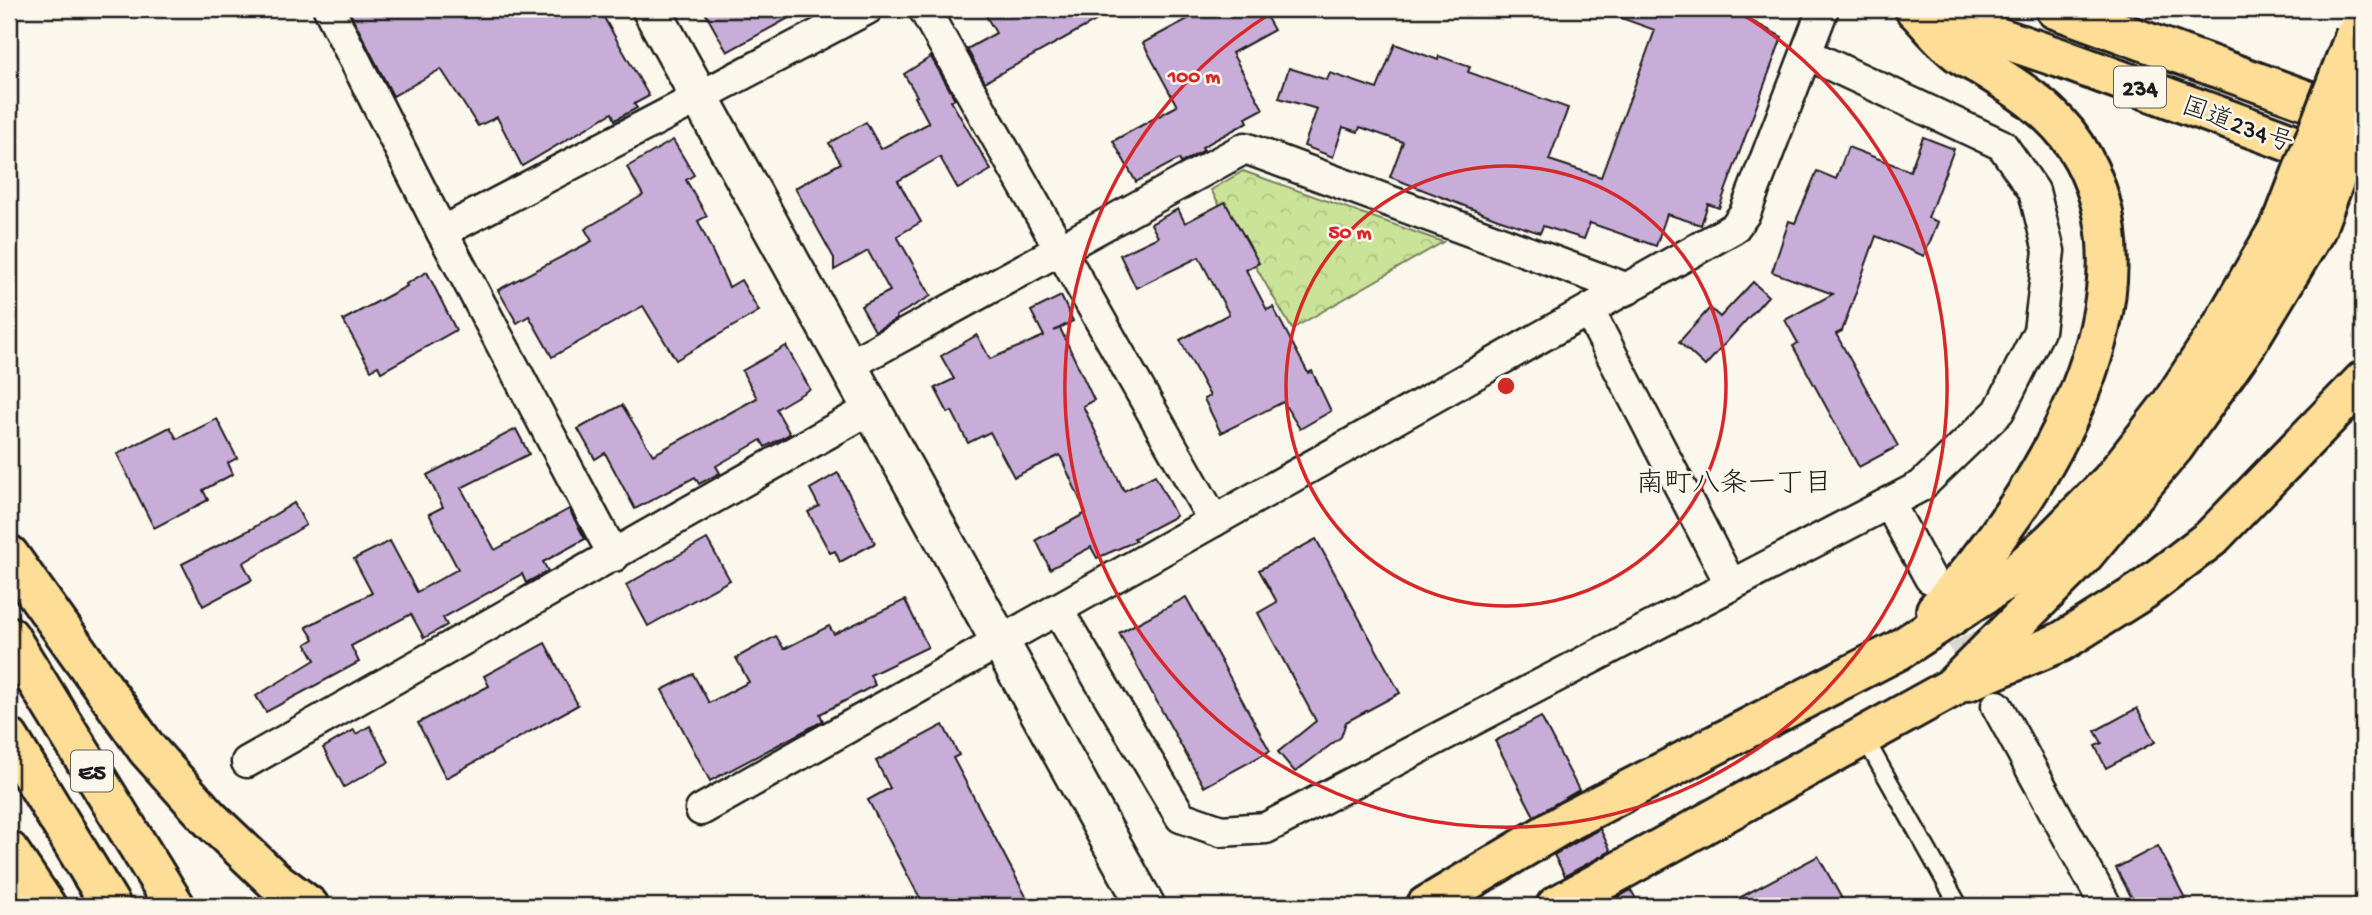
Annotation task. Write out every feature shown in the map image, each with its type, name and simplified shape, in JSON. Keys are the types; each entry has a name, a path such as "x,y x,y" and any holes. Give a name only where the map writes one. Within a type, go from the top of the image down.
{"highway":[{"name":"国道234号","path":"1914,9 2060,58 2363,169"},
{"path":"1899,650 1961,584 2050,457 2078,401 2096,341 2106,289 2108,239 2097,190 2075,145 2040,105 1958,53 1914,9"},
{"name":"国道234号","path":"2070,11 2358,113"},
{"path":"1426,906 1568,821 1899,650 2015,574 2051,542 2111,481 2171,404 2219,331 2300,224 2359,24"},
{"path":"1951,688 2082,557 2174,447 2247,343 2300,224 2358,113"},
{"path":"1556,906 1951,688 2061,642 2142,592 2211,538 2363,381"},
{"path":"9,555 147,749 209,818 274,880 309,906"},
{"name":"E5","path":"9,636 175,906"},
{"name":"E5","path":"9,738 111,906"},
{"path":"9,851 46,906"}],"street":[{"path":"329,9 442,232 614,556"},
{"path":"652,9 1146,906"},
{"path":"442,232 867,9"},
{"path":"924,9 1214,520"},
{"path":"701,810 1734,228 1745,213 1823,9"},
{"path":"2060,58 2070,11"},
{"path":"1056,609 1181,817 1221,831 1266,828 1922,486 1999,411 2039,331 2049,251 2034,191 2002,145 1807,54"},
{"path":"849,365 1060,252 1245,148 1629,289"},
{"path":"1589,311 1731,585"},
{"path":"247,762 872,408"},
{"path":"1889,503 1930,578"},
{"path":"1997,706 2106,906"}],"lane":[{"path":"1864,737 1959,906"}],"green space":[{"path":"1243,171 1443,242 1292,329 1211,190"}],"building":[{"path":"348,9 599,9 649,96 634,104 637,108 615,120 612,113 522,166 497,117 478,126 441,69 393,96"},
{"path":"703,9 805,9 727,52"},
{"path":"982,9 1117,9 985,82 967,49 996,33"},
{"path":"1206,9 1262,9 1274,30 1232,53 1263,109 1246,118 1248,122 1202,147 1204,150 1181,163 1179,159 1136,182 1113,141 1177,106 1143,43"},
{"path":"1605,9 1729,9 1782,37 1719,208 1708,204 1701,225 1667,214 1656,246 1590,223 1584,239 1543,226 1540,233 1390,177 1403,142 1360,127 1358,132 1343,127 1333,157 1304,146 1317,109 1279,98 1289,68 1327,80 1330,73 1377,89 1395,44 1438,60 1439,56 1470,67 1468,72 1568,108 1549,160 1601,177 1655,30 1604,12"},
{"path":"931,57 955,99 951,101 991,170 958,189 940,157 898,181 921,222 897,236 931,296 875,331 861,306 890,291 868,251 834,270 834,258 795,188 841,163 829,143 866,122 881,149 929,123 904,74"},
{"path":"1923,137 1954,149 1928,218 1938,222 1924,256 1876,236 1842,331 1836,334 1898,446 1859,467 1793,346 1798,343 1785,320 1833,294 1772,272 1789,221 1795,223 1817,171 1836,179 1848,147 1910,171"},
{"path":"673,140 694,175 686,180 707,216 698,221 729,287 741,280 759,311 676,360 643,306 552,357 529,316 517,323 498,290 592,241 585,229 643,195 627,167"},
{"path":"1225,202 1259,263 1246,270 1267,310 1273,307 1308,373 1312,371 1331,411 1300,429 1283,402 1221,433 1204,399 1210,396 1180,340 1229,314 1199,257 1136,288 1120,255 1158,237 1151,224 1178,209 1185,223"},
{"path":"427,272 456,330 381,372 378,366 371,370 343,320 407,286 406,284"},
{"path":"1753,282 1768,296 1705,366 1679,342 1710,308 1720,317"},
{"path":"1061,296 1073,321 1054,331 1060,328 1094,400 1083,406 1124,491 1155,475 1176,516 1134,538 1136,541 1097,558 1091,547 1050,569 1036,540 1086,513 1060,455 1014,477 990,432 968,443 952,411 948,413 935,388 954,379 941,356 977,335 990,359 1044,336 1031,311"},
{"path":"786,346 810,389 776,409 790,434 765,447 761,440 716,466 720,473 699,484 695,477 635,509 605,453 595,459 578,429 622,405 653,455 757,398 742,371"},
{"path":"217,419 237,458 228,463 233,474 203,490 208,500 154,528 117,454 170,427 177,439"},
{"path":"516,429 529,454 461,488 495,550 569,509 585,539 543,562 548,571 526,583 522,574 443,618 447,625 424,638 411,614 351,646 359,662 266,712 256,696 315,660 306,644 314,639 306,627 372,593 354,559 390,541 417,592 458,569 429,514 443,507 427,475"},
{"path":"838,473 875,543 840,562 835,551 830,553 808,512 819,506 810,489"},
{"path":"294,503 306,525 243,563 252,580 203,606 182,564 251,529"},
{"path":"707,539 730,580 648,626 626,585"},
{"path":"1316,539 1400,693 1346,722 1341,737 1295,772 1278,752 1316,721 1258,613 1277,602 1259,570"},
{"path":"1186,597 1270,751 1204,787 1119,633"},
{"path":"905,600 928,647 870,675 875,685 820,714 823,721 710,781 662,690 693,674 709,703 749,682 736,658 776,636 784,649 829,626 834,634"},
{"path":"545,643 578,705 446,778 418,723 489,686 484,676"},
{"path":"2137,708 2155,742 2106,768 2095,746 2102,743 2095,731"},
{"path":"1541,717 1579,790 1534,816 1495,741"},
{"path":"943,725 959,755 953,758 1031,906 924,906 868,800 890,788 876,761"},
{"path":"370,726 389,762 344,787 323,748 354,730 356,734"},
{"path":"1600,829 1611,851 1565,876 1554,855"},
{"path":"2158,846 2189,906 2136,906 2116,868"},
{"path":"1818,856 1846,906 1724,906"},
{"path":"1631,890 1640,906 1601,906"}],"tunnel":[{"path":"1940,598 1984,681"}],"district":[{"name":"南町八条一丁目","path":"1734,481"}]}
